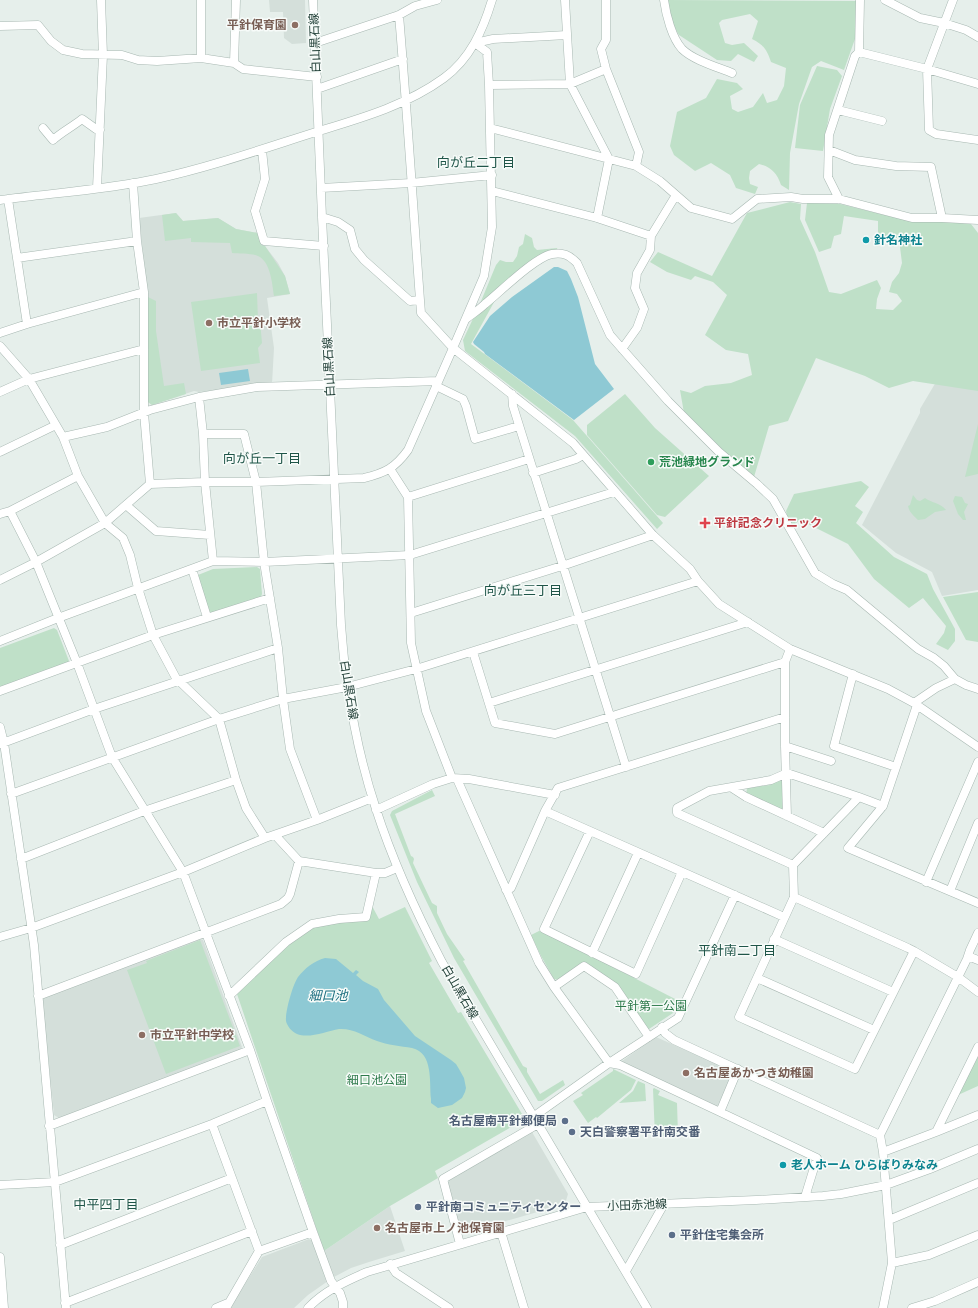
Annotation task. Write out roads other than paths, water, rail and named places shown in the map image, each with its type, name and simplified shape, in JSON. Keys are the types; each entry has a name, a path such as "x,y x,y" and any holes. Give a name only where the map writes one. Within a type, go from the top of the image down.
{"street":[{"path":"97,188 103,55 101,0"},
{"path":"201,58 202,0"},
{"path":"234,63 236,0"},
{"name":"白山黒石線","path":"313,0 341,625 347,687 372,798 397,868 414,907 442,962 647,1308"},
{"path":"315,43 399,15 415,6 437,0"},
{"path":"27,324 4,199 97,188 156,179 262,150 344,124 406,101 445,78 466,57 486,21 492,0"},
{"path":"565,0 570,84 609,159 596,218"},
{"path":"606,0 606,40 601,49 606,69 639,152 636,166"},
{"path":"664,0 666,14 677,42 683,49 708,64 732,73"},
{"path":"839,200 828,177 829,135 855,56 859,52 860,0"},
{"path":"885,0 920,18 944,22 966,30 978,37"},
{"path":"953,0 927,69 929,130 936,134 978,140"},
{"path":"399,15 421,313 453,348 573,443 614,492 653,535 690,569 698,581 719,604 790,649 888,689 915,704 978,747"},
{"path":"0,26 38,25 51,41 63,50 82,54 122,55 138,60 157,62 201,58 234,63 243,69 317,77"},
{"path":"475,43 493,39 567,35"},
{"path":"0,580 36,562 105,523 150,484 364,478 377,475 390,469 401,460 408,450 484,276 492,227 489,85 487,52 475,43"},
{"path":"859,52 927,69 978,84"},
{"path":"317,89 403,59"},
{"path":"489,85 570,84 606,69"},
{"path":"838,110 882,121"},
{"path":"43,128 53,140 63,131 70,128 82,119 96,129 100,130"},
{"path":"490,128 636,166 660,181 691,208 732,219 757,199 791,197 803,199 839,200 912,218 978,220"},
{"path":"262,150 265,179 255,211 264,241 324,246"},
{"path":"829,150 855,160 896,166 931,167 942,218"},
{"path":"322,188 411,183 492,175"},
{"path":"133,183 137,242 144,292 144,413 150,484"},
{"path":"492,191 596,218 651,236"},
{"path":"622,349 637,328 644,309 635,288 637,273 650,250 651,236 676,195"},
{"path":"322,217 338,222 350,230 355,249 364,260 410,301 420,300"},
{"path":"16,258 137,242"},
{"path":"465,320 540,259 550,254 570,256 577,263 610,335 668,401 719,452 773,499 815,573 833,584 847,590 918,649 934,658 944,666 955,678 966,685 978,689"},
{"path":"0,333 27,324 144,292"},
{"path":"0,346 29,379 63,437 78,476 105,523 123,538 130,555 138,588 153,634 176,678 219,719 236,780 246,808 265,838"},
{"path":"0,392 29,379 144,349"},
{"path":"63,437 107,426 144,413 199,397 257,387 330,385 437,384 463,399 475,439 519,426"},
{"path":"512,394 513,406 533,473 626,767"},
{"path":"199,397 203,434 205,482 213,561"},
{"path":"0,452 56,425"},
{"path":"203,434 244,434 256,482 264,562 278,648 290,749 317,820"},
{"path":"533,473 576,460 583,454"},
{"path":"408,497 529,459"},
{"path":"390,469 408,497 411,643 426,711 454,778 539,963 609,1063 620,1066 817,1158 804,1197"},
{"path":"0,514 10,511 78,476"},
{"path":"0,640 213,561 264,562 410,555 614,492"},
{"path":"126,504 156,531 210,535"},
{"path":"10,511 36,562 77,663 112,757 183,872 250,1050 266,1101 331,1281 336,1287 343,1302 343,1308"},
{"path":"411,613 562,566 653,535"},
{"path":"192,569 207,617"},
{"path":"12,794 219,719 283,699 347,687 416,669 698,581"},
{"path":"0,691 153,634 270,598"},
{"path":"489,703 748,622"},
{"path":"2,743 94,709 278,648"},
{"path":"787,816 785,662 790,649"},
{"path":"473,652 495,723 555,734 785,662"},
{"path":"853,674 834,746 896,767"},
{"path":"955,678 915,704 883,806 848,848 978,903"},
{"path":"506,890 510,888 545,811 558,788 786,717"},
{"path":"0,727 12,794 34,945 66,1306 252,1231"},
{"path":"786,746 832,761"},
{"path":"926,882 978,762"},
{"path":"793,865 677,814 677,808 708,791 771,780 787,773 883,806"},
{"path":"376,810 433,784 454,778 469,778 555,795"},
{"path":"21,859 144,811 236,780"},
{"path":"732,788 746,797 824,833"},
{"path":"859,797 793,865 794,897 739,1017 855,1069 914,951"},
{"path":"0,938 183,872 265,838 317,820 372,798"},
{"path":"545,811 784,917"},
{"path":"950,891 978,823"},
{"path":"590,831 544,930 636,974 682,872"},
{"path":"274,835 299,861 376,873 385,873 397,868"},
{"path":"592,953 638,853"},
{"path":"38,996 206,931 281,904 290,894 299,861"},
{"path":"229,996 286,942 312,924 339,919 366,917 376,873"},
{"path":"533,1117 609,1063 662,1027 678,1018 734,895"},
{"path":"794,897 914,951 958,977 978,992"},
{"path":"883,1308 892,1263 884,1152 880,1135 958,977 978,933"},
{"path":"774,939 893,992"},
{"path":"968,956 978,960"},
{"path":"554,986 584,966 615,988 649,1037"},
{"path":"757,978 874,1030"},
{"path":"662,1027 665,1033 674,1040 880,1135"},
{"path":"936,1132 978,1047"},
{"path":"49,1126 250,1050"},
{"path":"720,1112 738,1069"},
{"path":"0,1185 55,1182 212,1124 266,1101"},
{"path":"884,1152 978,1115"},
{"path":"212,1124 259,1251"},
{"path":"460,1244 443,1179 538,1124"},
{"name":"小田赤池線","path":"308,1308 349,1279 390,1264 587,1207 824,1196 886,1185 930,1169 978,1148"},
{"path":"60,1245 232,1178"},
{"path":"889,1220 978,1183"},
{"path":"626,1271 664,1204"},
{"path":"216,1308 227,1306 259,1251 313,1232"},
{"path":"501,1232 524,1308"},
{"path":"892,1263 929,1256 978,1235"},
{"path":"0,1257 4,1308"},
{"path":"390,1264 396,1273 449,1308"},
{"path":"912,1308 935,1301 978,1282"}],"water":[{"path":"554,267 567,271 571,279 578,297 595,364 614,389 574,420 485,354 473,342 490,316 512,297"},
{"path":"248,369 250,381 221,385 219,373"},
{"name":"細口池","path":"325,958 336,959 353,973 356,970 359,972 356,975 363,981 378,989 384,1000 415,1036 456,1064 464,1078 466,1088 462,1098 452,1105 438,1108 431,1103 430,1077 427,1062 419,1051 412,1048 381,1042 354,1031 344,1029 307,1036 297,1034 289,1027 286,1021 287,1011 298,977 310,965"}],"place":[{"name":"平針保育園","path":"295,25"},
{"name":"針名神社","path":"866,240"},
{"name":"市立平針小学校","path":"209,323"},
{"name":"荒池緑地グランド","path":"651,462"},
{"name":"平針記念クリニック","path":"705,523"},
{"name":"市立平針中学校","path":"142,1035"},
{"name":"名古屋あかつき幼稚園","path":"686,1073"},
{"name":"名古屋南平針郵便局","path":"565,1121"},
{"name":"天白警察署平針南交番","path":"572,1132"},
{"name":"老人ホーム ひらばりみなみ","path":"783,1165"},
{"name":"平針南コミュニティセンター","path":"418,1207"},
{"name":"名古屋市上ノ池保育園","path":"377,1228"},
{"name":"平針住宅集会所","path":"672,1235"}],"district":[{"name":"向が丘二丁目","path":"476,163"},
{"name":"向が丘一丁目","path":"262,459"},
{"name":"向が丘三丁目","path":"523,591"},
{"name":"平針南二丁目","path":"737,951"},
{"name":"中平四丁目","path":"106,1205"}],"park label":[{"name":"平針第一公園","path":"651,1006"},
{"name":"細口池公園","path":"377,1080"}]}
